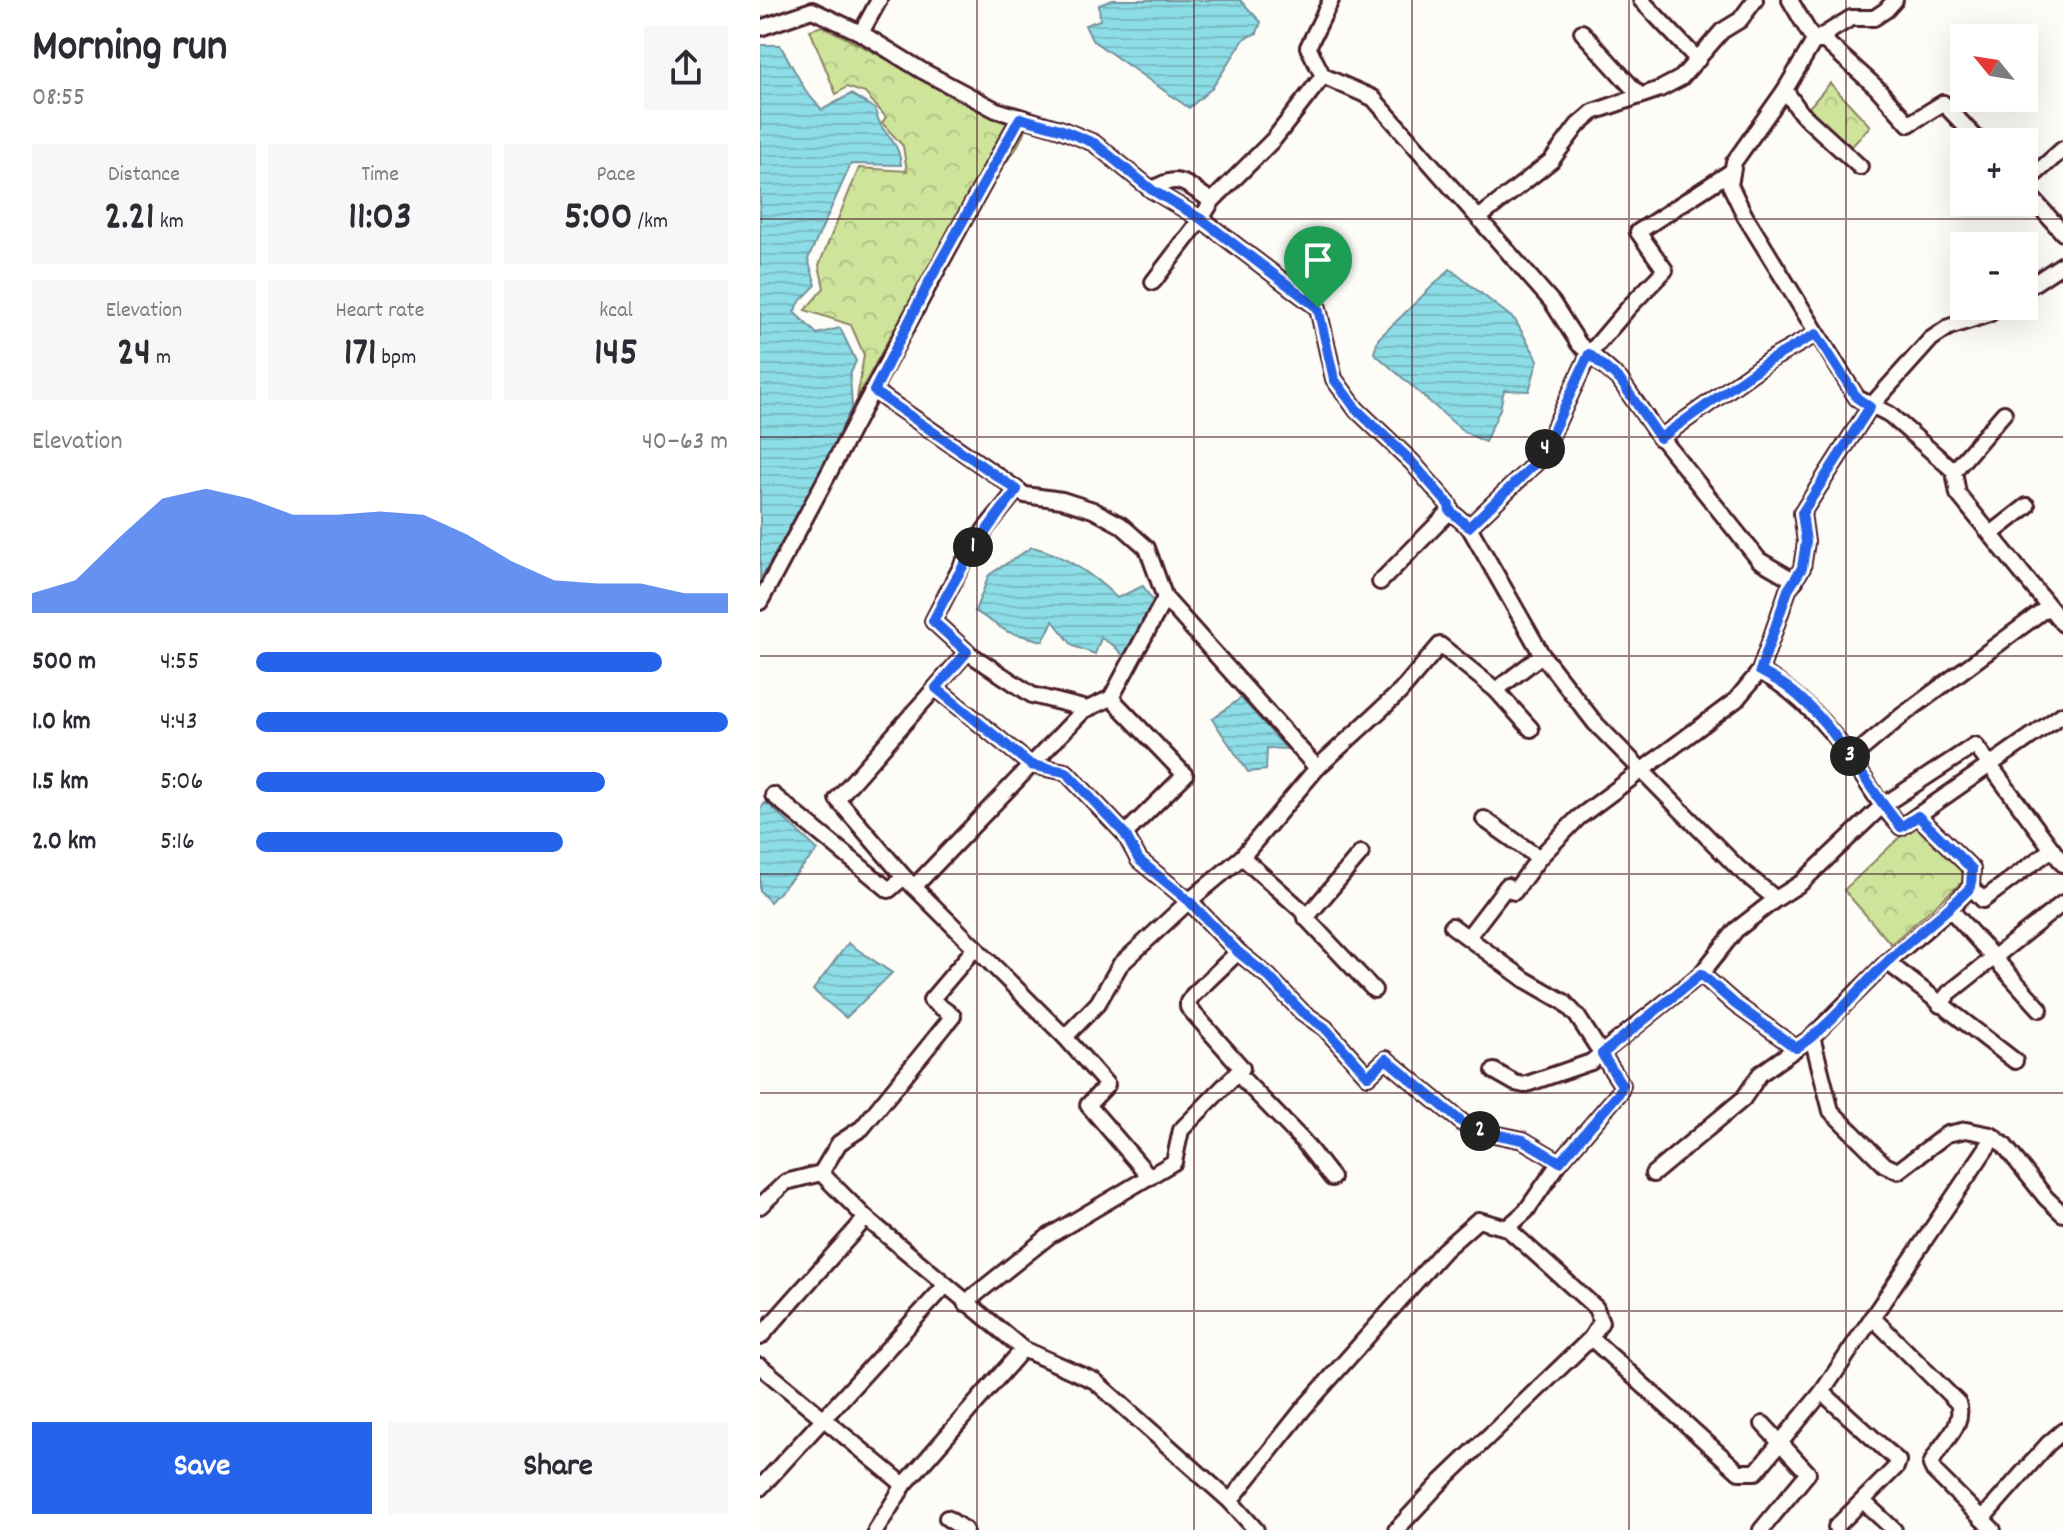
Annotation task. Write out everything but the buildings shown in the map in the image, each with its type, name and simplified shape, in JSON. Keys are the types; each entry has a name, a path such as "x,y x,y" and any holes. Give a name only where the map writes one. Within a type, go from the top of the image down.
{"street":[{"path":"861,33 879,0"},
{"path":"1331,0 1308,47 1323,76 1373,98 1552,302 1579,344 1620,380 1660,438 1759,560 1795,581"},
{"path":"1641,0 1698,60"},
{"path":"1480,217 1551,161 1578,125 1593,112 1681,78 1722,31 1740,20 1755,0"},
{"path":"1790,0 1814,41"},
{"path":"1895,0 1874,18 1851,18 1814,41 1785,90 1743,145 1734,162 1730,185 1745,216 1857,398 1889,414 1954,471 1958,494 2063,624"},
{"path":"760,28 812,10 861,33 921,70 996,110 1060,129 1094,143 1152,190 1201,219 1318,308 1334,379 1356,409 1412,462 1449,505 1450,511 1469,527 1542,655 1595,723 1738,868 1776,899"},
{"path":"1582,32 1640,96"},
{"path":"1814,41 1825,41 1877,88 1909,124 1943,103 1967,128"},
{"path":"1153,282 1212,201 1274,139 1323,76"},
{"path":"1785,90 1801,113 1860,167"},
{"path":"760,602 929,282 1020,118"},
{"path":"2038,173 2063,149"},
{"path":"1469,527 1540,459 1589,354 1665,270 1638,232 1732,171"},
{"path":"1152,190 1167,180 1177,180 1212,201"},
{"path":"2038,203 2063,233"},
{"path":"2038,281 2063,264"},
{"path":"1468,937 1507,886 1514,892 1539,858 1578,818 1736,700 1760,671 1788,590 1802,568 1806,542 1802,513 1870,407 1931,339 1949,327 1971,320"},
{"path":"1660,438 1770,360 1816,334"},
{"path":"874,391 1025,495 1062,500 1093,510 1121,525 1147,548 1165,598 1317,768"},
{"path":"1954,471 2004,413"},
{"path":"1017,490 986,528 962,565 933,621 967,652 1032,695 1085,709"},
{"path":"1991,534 2027,506"},
{"path":"1380,582 1450,511"},
{"path":"773,795 889,890 909,882 1085,709 1111,698 1165,598"},
{"path":"1851,758 1904,714 2048,607"},
{"path":"1065,1037 1098,1003 1120,965 1242,857 1317,768 1400,692 1440,645 1496,690 1531,729"},
{"path":"967,652 837,799 909,882 1065,1037 1107,1085 1088,1105 1150,1177"},
{"path":"1496,690 1542,655"},
{"path":"1760,671 1787,687 1812,709 1851,758 1882,806 1901,827 2063,714"},
{"path":"936,688 1031,765 1066,772 1125,834 1139,860 1189,901 1302,1012 1325,1028 1368,1076 1386,1059 1470,1129 1523,1140 1560,1162"},
{"path":"1111,698 1185,775 1125,834"},
{"path":"1494,1071 1524,1085 1591,1062 1701,974 1736,930 1801,883 1882,806 1975,745 2063,864"},
{"path":"1653,1174 1743,1099 1760,1074 1812,1037 1887,962 1950,909 1971,887 1972,869 1918,816"},
{"path":"1484,819 1539,858"},
{"path":"1971,887 1983,900 2052,849"},
{"path":"1361,853 1306,918 1374,990"},
{"path":"1242,857 1308,916"},
{"path":"1940,1005 1949,993 2063,903"},
{"path":"1950,909 2040,1009"},
{"path":"1452,926 1524,979 1564,1002 1577,1016 1622,1085 1619,1093 1560,1162 1526,1211 1507,1228"},
{"path":"760,1206 786,1182 821,1173 839,1143 862,1128 953,1016 931,1000 976,947"},
{"path":"966,1302 1049,1236 1174,1162 1181,1130 1242,1068 1188,1007 1188,1002 1238,952"},
{"path":"1887,962 2015,1061"},
{"path":"1701,974 1735,1004 1796,1048"},
{"path":"1812,1037 1831,1111 1885,1165 1898,1171 1947,1134 1966,1130 1994,1137 2063,1214"},
{"path":"1237,1073 1303,1141 1332,1178"},
{"path":"1591,1338 1739,1472 1756,1472 1822,1392 1994,1137"},
{"path":"821,1173 866,1218 1023,1349 1095,1381 1230,1501 1256,1530"},
{"path":"760,1337 866,1218"},
{"path":"1230,1501 1304,1408 1444,1250 1478,1220 1507,1228 1596,1308 1601,1322 1591,1338 1441,1482 1396,1530"},
{"path":"760,1488 946,1285"},
{"path":"1872,1317 1958,1403 1960,1415 1956,1428 1931,1465 1987,1526 2048,1444 2063,1431"},
{"path":"876,1530 904,1485 1023,1349"},
{"path":"760,1366 904,1485"},
{"path":"1822,1392 1898,1461 1896,1467 1836,1527"},
{"path":"1761,1530 1808,1473 1763,1424"},
{"path":"1863,1501 1894,1530"},
{"path":"947,1518 965,1530"}],"green space":[{"path":"822,26 949,91 1030,121 1016,149 927,268 857,398 864,355 851,325 805,310 824,288 819,265 859,168 907,171 903,146 882,123 886,117 865,93 847,87 836,94 810,30"},
{"path":"1830,83 1870,126 1848,151 1806,111"},
{"path":"1921,817 1976,870 1891,944 1844,890"}],"water":[{"path":"1113,0 1240,0 1261,22 1257,33 1245,38 1212,88 1189,108 1092,40 1085,25 1100,20 1099,5"},
{"path":"760,45 780,45 807,93 822,110 851,94 875,109 881,126 897,148 901,165 851,164 808,259 816,285 794,312 817,334 840,328 856,361 850,375 852,407 811,493 760,580"},
{"path":"1450,269 1515,320 1538,360 1529,391 1504,390 1500,409 1485,442 1464,432 1374,353 1378,339"},
{"path":"1032,547 1078,567 1117,598 1143,586 1162,615 1128,660 1101,638 1095,654 1073,646 1053,621 1043,641 1008,632 975,611 989,575"},
{"path":"1241,698 1287,749 1267,748 1266,770 1248,772 1212,719"},
{"path":"766,802 818,850 770,902 760,891 760,809"},
{"path":"848,943 892,973 846,1018 813,990"}],"route":[{"path":"1020,118 1094,143 1152,190 1201,219 1318,308 1334,379 1356,409 1412,462 1449,505 1450,511 1469,527 1540,459 1589,354 1620,380 1660,438 1770,360 1816,334 1857,398 1870,407 1802,513 1806,542 1802,568 1788,590 1760,671 1787,687 1812,709 1851,758 1882,806 1901,827 1918,816 1972,869 1971,887 1950,909 1887,962 1812,1037 1796,1048 1735,1004 1701,974 1602,1054 1622,1085 1619,1093 1560,1162 1523,1140 1470,1129 1386,1059 1368,1076 1325,1028 1302,1012 1189,901 1139,860 1125,834 1066,772 1031,765 936,688 967,652 933,621 962,565 986,528 1017,490 874,391 929,282 1020,118"}]}
